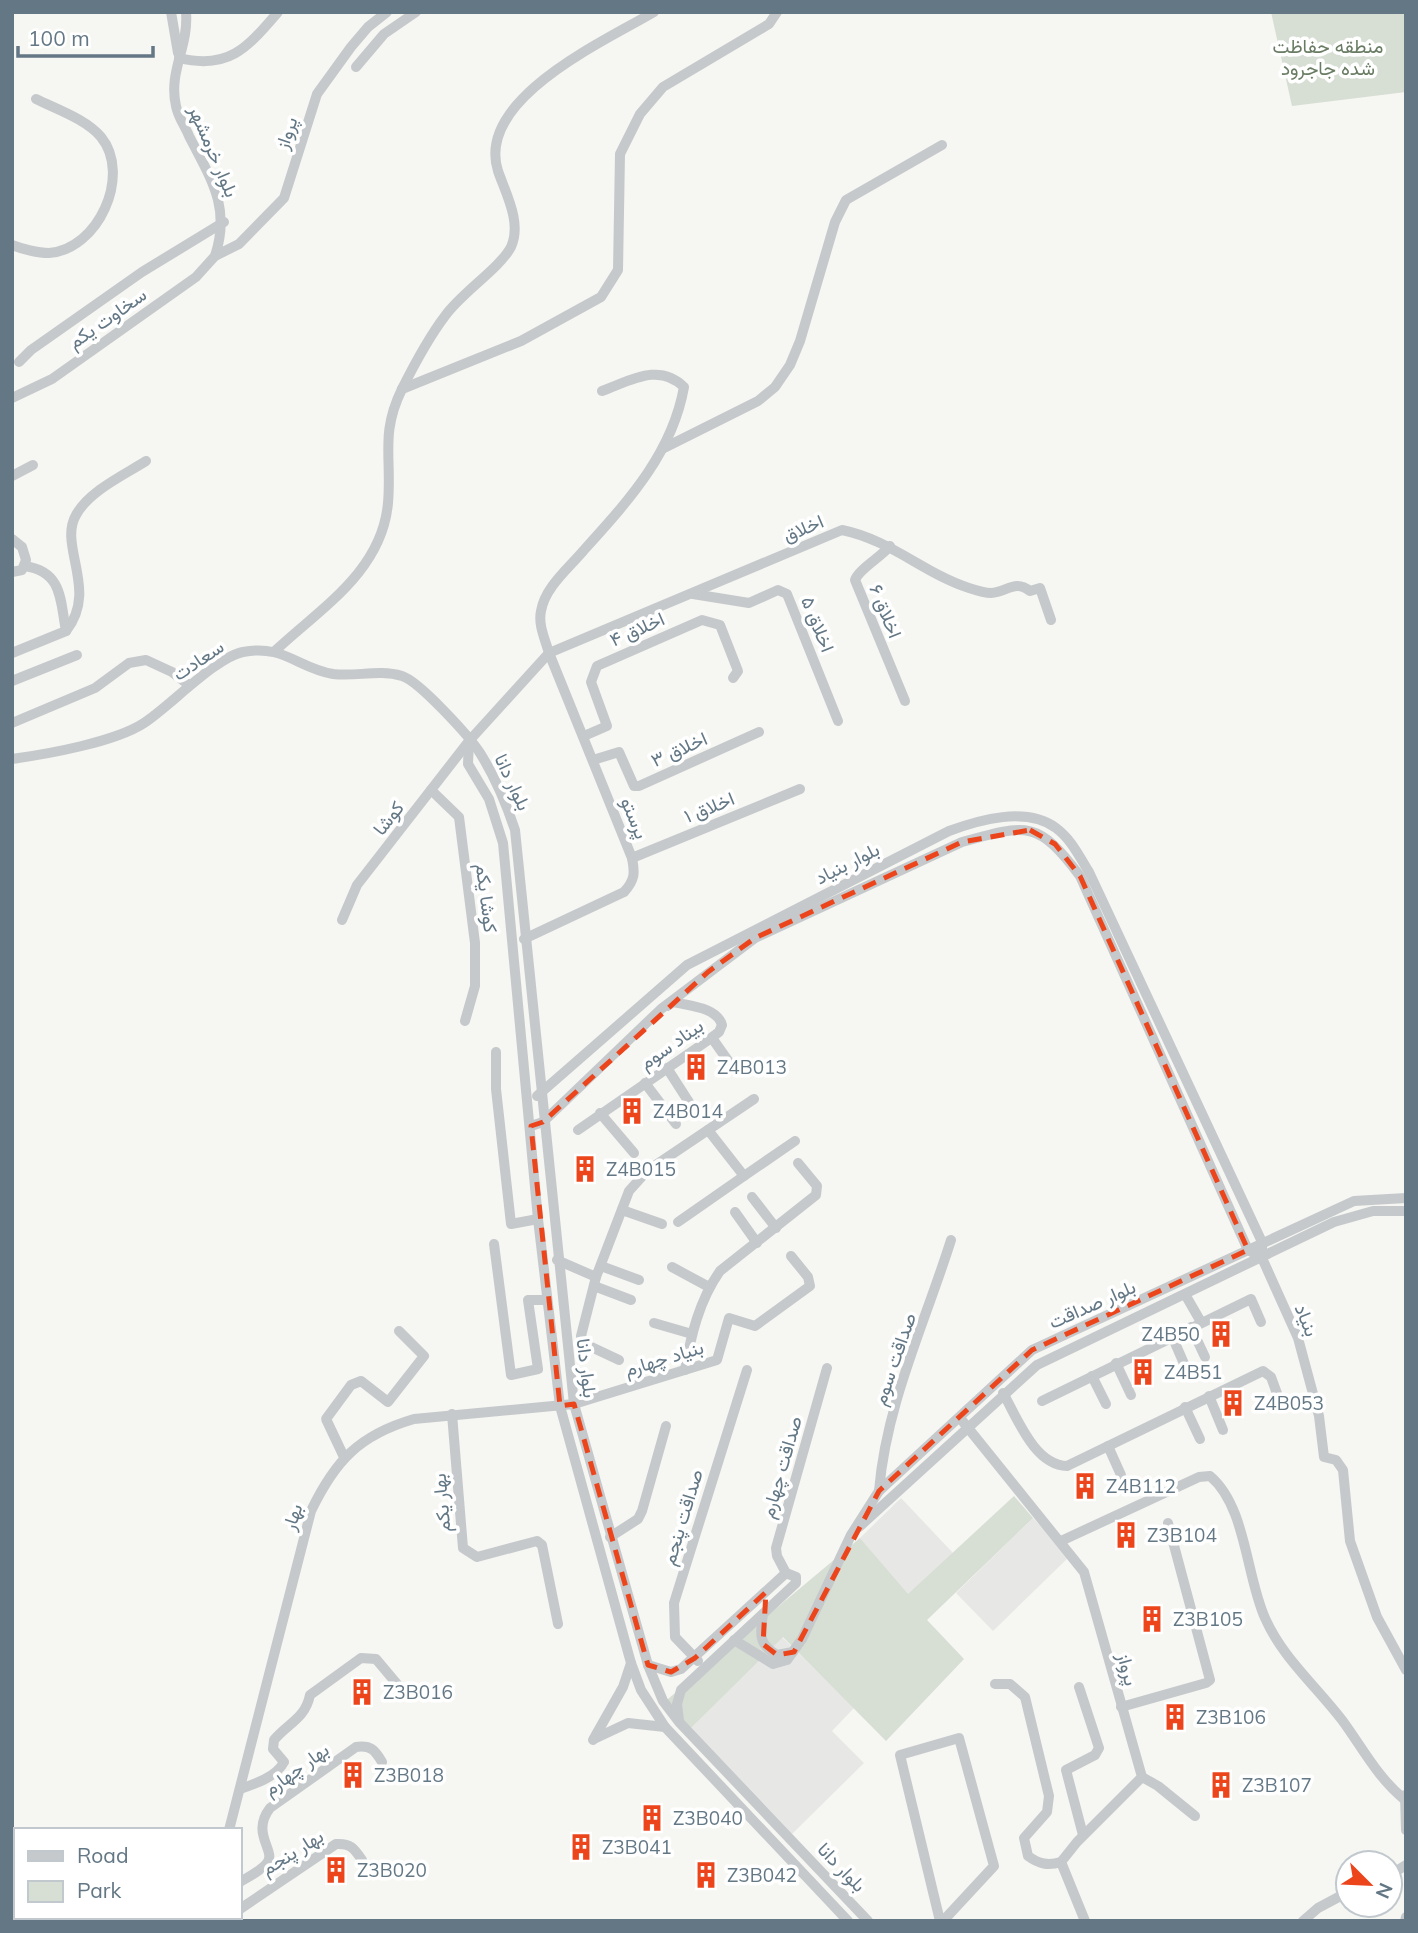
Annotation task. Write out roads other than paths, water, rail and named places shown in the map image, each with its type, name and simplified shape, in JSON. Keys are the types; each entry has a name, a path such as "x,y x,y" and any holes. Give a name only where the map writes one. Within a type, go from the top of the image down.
{"street":[{"name":"بلوار خرمشهر","path":"171,12 179,58"},
{"name":"بلوار خرمشهر","path":"186,12 187,31 172,85 177,110 211,178 224,222 215,256"},
{"path":"179,58 198,63 217,62 240,53 278,12"},
{"name":"پرواز","path":"215,256 239,244 284,198 317,94 368,27 387,12"},
{"path":"355,67 384,34 416,12"},
{"path":"276,650 347,588 364,569 388,505 387,427 402,389 445,315 510,247 516,225 494,159 502,125 527,91 654,12"},
{"path":"402,389 521,341 601,297 618,270 620,154 640,114 663,87 769,24 777,12"},
{"path":"12,246 50,253 77,243 97,222 112,189 113,160 100,137 76,119 36,99"},
{"path":"664,448 758,401 775,387 790,365 800,341 835,222 846,200 942,145"},
{"path":"19,362 31,350 142,272 224,222"},
{"name":"سخاوت یکم","path":"12,398 22,396 61,372 196,277 215,256"},
{"name":"پرستو","path":"524,939 624,892 632,883 635,873 632,858 549,653 540,623 545,599 553,585 652,471 680,406 684,387 674,377 651,373 602,391"},
{"path":"12,653 66,631 74,621 80,603 72,531 75,515 91,497 146,461"},
{"path":"12,476 33,466"},
{"name":"اخلاق","path":"549,653 842,530 890,546 968,588 992,593 1014,585 1023,586 1030,591 1040,588 1051,620"},
{"path":"12,539 22,547 25,566"},
{"name":"اخلاق ۶","path":"890,546 875,563 857,574 855,580 905,701"},
{"path":"12,572 25,566 41,568 51,575 58,589 66,631"},
{"name":"اخلاق ۵","path":"693,593 743,603 778,590 787,594 838,721"},
{"name":"اخلاق ۴","path":"584,736 607,726 591,682 597,666 702,620 720,625 727,637 738,671 733,678"},
{"name":"سعادت","path":"12,760 99,740 143,724 189,685 240,652 276,650 310,667 334,674 383,672 414,681 469,741"},
{"name":"بلوار دانا","path":"549,653 469,741 468,764 489,799 503,843 546,1300 560,1406 631,1663 641,1690 665,1727 848,1921"},
{"path":"12,681 77,655"},
{"path":"12,723 95,688 130,663 146,660 189,685"},
{"name":"اخلاق ۳","path":"593,760 619,752 634,786 639,786 759,732"},
{"name":"بلوار دانا","path":"469,741 479,750 503,796 515,830 524,939 574,1404 648,1665 663,1701 679,1722 868,1921"},
{"name":"کوشا","path":"342,920 357,885 469,741"},
{"name":"اخلاق ۱","path":"632,858 800,789"},
{"name":"کوشا یکم","path":"431,790 459,817 475,943 475,986 466,1021"},
{"name":"بلوار بنیاد","path":"529,1099 541,1094 687,965 948,831 979,820 1007,817 1032,820 1054,827 1073,845 1262,1242"},
{"name":"بلوار بنیاد","path":"531,1126 543,1122 661,1010 755,938 962,842 995,833 1030,830 1055,844 1080,876 1248,1250"},
{"name":"بیناد سوم","path":"578,1130 712,1038 722,1024 720,1018 711,1012 673,1002 661,1010"},
{"path":"712,1038 736,1072"},
{"path":"496,1052 496,1089 511,1224 538,1219"},
{"path":"667,1068 694,1110"},
{"path":"645,1083 676,1124"},
{"path":"619,1360 581,1340 595,1281 629,1191 647,1171 754,1099"},
{"path":"600,1113 634,1153"},
{"path":"708,1130 744,1176"},
{"path":"678,1222 795,1141"},
{"path":"685,1370 692,1334 709,1287 720,1271 816,1195 817,1186 799,1163"},
{"path":"752,1197 776,1228"},
{"name":"بلوار صداقت","path":"794,1652 851,1535 879,1491 1032,1350 1354,1201 1406,1198"},
{"path":"622,1210 662,1224"},
{"path":"735,1212 757,1243"},
{"name":"بلوار صداقت","path":"851,1535 969,1429 1003,1393 1037,1365 1355,1215 1406,1212"},
{"name":"صداقت سوم","path":"879,1491 882,1451 897,1397 951,1240"},
{"path":"1248,1250 1262,1258 1262,1242"},
{"path":"494,1244 511,1375 538,1369 528,1300 546,1300"},
{"name":"بنیاد چهارم","path":"574,1404 717,1360 729,1318 754,1326 807,1289 811,1282 791,1256"},
{"name":"بنیاد","path":"1262,1258 1298,1338 1319,1416 1324,1457 1336,1460 1343,1470 1350,1541 1367,1591 1406,1670"},
{"path":"557,1260 631,1300"},
{"path":"601,1266 639,1280"},
{"path":"672,1267 709,1287"},
{"path":"1186,1296 1205,1357"},
{"path":"1042,1401 1251,1299 1261,1322"},
{"path":"654,1323 692,1334"},
{"path":"344,1457 326,1419 351,1385 361,1381 388,1402 424,1356 399,1332"},
{"path":"1172,1336 1185,1366"},
{"path":"1116,1363 1131,1395"},
{"name":"صداقت چهارم","path":"786,1573 780,1564 776,1548 827,1368"},
{"name":"صداقت پنجم","path":"704,1666 675,1637 674,1604 747,1370"},
{"path":"1003,1393 1032,1443 1054,1463 1067,1466 1185,1407 1266,1371 1279,1399"},
{"path":"1092,1376 1105,1404"},
{"path":"1209,1396 1223,1430"},
{"name":"بهار","path":"230,1828 311,1511 326,1481 344,1457 368,1437 390,1426 452,1414 574,1404"},
{"path":"1185,1407 1200,1439"},
{"name":"بهار یکم","path":"452,1414 463,1548 477,1557 531,1541 542,1545 558,1624"},
{"name":"پرواز","path":"960,1418 1084,1572 1142,1777"},
{"path":"610,1537 638,1519 666,1426"},
{"path":"1108,1446 1121,1475"},
{"path":"1061,1541 1199,1478 1210,1476 1223,1487 1231,1506 1263,1615 1273,1636 1342,1720 1389,1787 1405,1797 1406,1830"},
{"path":"1121,1707 1206,1683 1210,1679 1168,1522"},
{"path":"648,1665 671,1672 695,1658 786,1573 793,1574 796,1583 681,1690 677,1704 679,1722"},
{"path":"763,1614 760,1636 763,1644 777,1655 794,1652"},
{"path":"734,1640 773,1664 787,1660 794,1652"},
{"path":"240,1789 257,1784 281,1768 284,1762 273,1749 274,1741 300,1718 307,1709 310,1695 361,1658 376,1659 397,1684"},
{"path":"631,1663 623,1687 593,1740 612,1728 628,1723 665,1727"},
{"path":"995,1684 1010,1684 1025,1697 1049,1796 1047,1812 1024,1838 1028,1856 1037,1862 1052,1865 1061,1862 1083,1835 1142,1777 1158,1786 1195,1816"},
{"path":"1079,1687 1099,1748 1096,1755 1066,1769 1083,1835"},
{"path":"959,1738 994,1866 942,1921 901,1755 959,1738"},
{"name":"بهار چهارم","path":"242,1881 268,1862 270,1855 260,1829 262,1818 270,1808 356,1747 365,1746 374,1750 382,1762"},
{"name":"بهار پنجم","path":"242,1908 336,1844 345,1843 354,1848 362,1860"},
{"path":"1061,1862 1085,1921"},
{"path":"1303,1921 1318,1908 1334,1899"}],"place":[{"name":"Z4B013","path":"696,1067"},
{"name":"Z4B014","path":"632,1111"},
{"name":"Z4B015","path":"585,1169"},
{"name":"Z4B50","path":"1221,1334"},
{"name":"Z4B51","path":"1143,1372"},
{"name":"Z4B053","path":"1233,1403"},
{"name":"Z4B112","path":"1085,1486"},
{"name":"Z3B104","path":"1126,1535"},
{"name":"Z3B105","path":"1152,1619"},
{"name":"Z3B016","path":"362,1692"},
{"name":"Z3B106","path":"1175,1717"},
{"name":"Z3B018","path":"353,1775"},
{"name":"Z3B107","path":"1221,1785"},
{"name":"Z3B040","path":"652,1818"},
{"name":"Z3B041","path":"581,1847"},
{"name":"Z3B020","path":"336,1870"},
{"name":"Z3B042","path":"706,1875"}],"park label":[{"name":"منطقه حفاظت شده جاجرود","path":"1328,57"}]}
